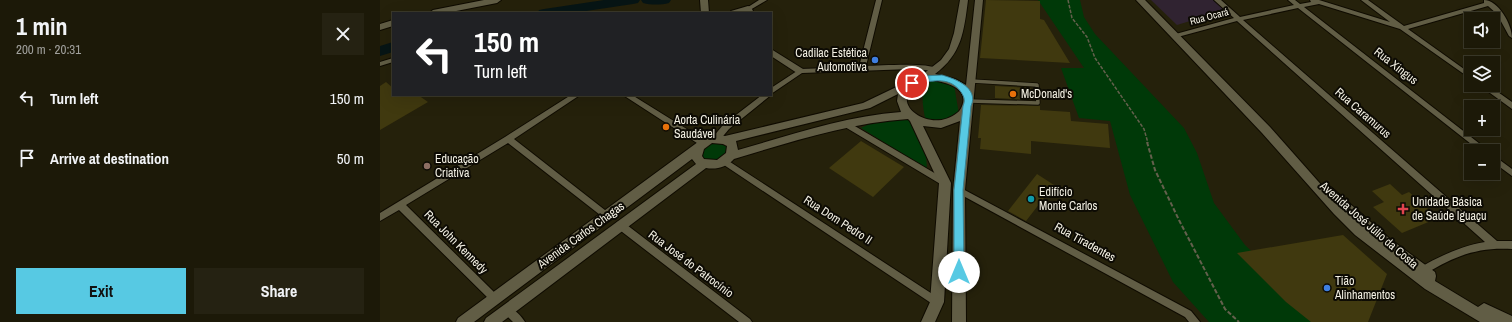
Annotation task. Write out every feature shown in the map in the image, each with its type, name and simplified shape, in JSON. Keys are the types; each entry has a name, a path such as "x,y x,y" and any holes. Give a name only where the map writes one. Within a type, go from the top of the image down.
{"main road":[{"path":"438,12 497,0"},
{"path":"704,0 704,12"},
{"path":"911,117 880,117 821,130 727,158 715,165 704,164 700,162 696,156 701,145 721,139 866,106 917,81 942,78 952,80 960,85 968,95 968,104 964,112 951,122 932,124 911,117 904,112 901,102 904,91 917,81 943,63 950,56 957,43 964,0"},
{"path":"962,320 958,190 972,81 980,0"},
{"name":"Avenida José Júlio da Costa","path":"1140,0 1266,130 1338,210 1359,231 1430,285 1492,322"},
{"path":"380,27 392,23"},
{"path":"772,53 800,71"},
{"path":"911,117 945,183 938,302 928,322"},
{"path":"721,139 732,144 732,152 727,158"},
{"name":"Avenida Carlos Chagas","path":"463,322 608,216 701,145"},
{"name":"Avenida José Júlio da Costa","path":"1292,160 1386,243 1422,271 1465,299 1510,322"},
{"name":"Avenida Carlos Chagas","path":"491,322 704,164"}],"street":[{"path":"749,11 764,0"},
{"path":"862,68 879,0"},
{"name":"Rua Caramurus","path":"1217,0 1494,244"},
{"name":"Rua Xingus","path":"1291,0 1476,144"},
{"path":"1364,0 1464,72"},
{"path":"1483,0 1490,3 1500,13 1512,36"},
{"path":"1316,1 1403,28 1490,3"},
{"name":"Rua Ocará","path":"1174,36 1316,1"},
{"path":"380,64 392,60"},
{"path":"772,91 800,71 912,67 934,69"},
{"path":"1493,92 1512,106"},
{"path":"380,217 508,139 574,96"},
{"path":"628,96 701,145"},
{"path":"721,139 726,127 767,96"},
{"path":"848,125 945,183"},
{"path":"508,139 608,216"},
{"name":"Rua Dom Pedro II","path":"727,158 938,302"},
{"path":"1500,164 1512,173"},
{"name":"Rua Tiradentes","path":"958,190 1188,314 1195,322"},
{"name":"Rua John Kennedy","path":"400,204 494,298"},
{"name":"Rua José do Patrocínio","path":"620,225 747,322"},
{"path":"1422,271 1442,259 1463,250 1494,244 1512,245"},
{"path":"507,310 520,322"}],"lane":[{"path":"968,104 1038,103 1037,85 972,81"}],"path":[{"path":"1068,0 1072,18 1086,37 1095,58 1144,129 1155,170 1179,220 1225,309 1239,322"}],"shaded area":[{"path":"1151,0 1214,0 1226,10 1177,25"}],"green space":[{"path":"1038,0 1080,0 1084,17 1095,34 1184,128 1197,153 1214,203 1245,245 1286,285 1334,322 1209,322 1173,282 1130,195 1110,121 1079,118 1061,68 1084,68"},
{"path":"930,80 938,80 954,85 959,114 951,118 937,121 925,118 923,93 924,88"},
{"path":"906,118 910,120 926,155 927,169 861,128 873,122"},
{"path":"711,142 727,144 729,150 721,160 706,161 701,157 701,150"}],"building":[{"path":"986,0 1040,1 1040,19 1044,20 1070,63 980,58"},
{"path":"386,82 392,87 392,96 419,96 428,102 380,130 380,86"},
{"name":"McDonald's","path":"995,86 1031,88 1032,100 995,98"},
{"path":"981,105 1040,106 1040,110 1070,112 1071,121 1108,124 1110,148 1031,141 1031,154 980,149 981,138 978,138"},
{"path":"861,141 904,167 873,197 829,168"},
{"name":"Edifício Monte Carlos","path":"1037,174 1054,185 1026,221 1008,211"},
{"path":"1390,184 1402,195 1409,192 1438,218 1402,233 1373,207 1384,202 1372,191"},
{"name":"Tião Alinhamentos","path":"1343,235 1387,274 1368,322 1311,322 1286,302 1237,253"}],"waterway":[{"path":"551,12 633,0"},
{"path":"648,0 664,0"},
{"path":"380,51 392,47"}],"place":[{"name":"Cadilac Estética Automotiva","path":"875,60"},
{"name":"McDonald's","path":"1013,94"},
{"name":"Aorta Culinária Saudável","path":"666,127"},
{"name":"Educação Criativa","path":"427,166"},
{"name":"Edifício Monte Carlos","path":"1031,199"},
{"name":"Unidade Básica de Saúde Iguaçu","path":"1403,209"},
{"name":"Tião Alinhamentos","path":"1327,288"}],"route":[{"path":"912,83 932,77 952,80 960,85 968,95 969,101 967,106 958,190 959,272"}]}
